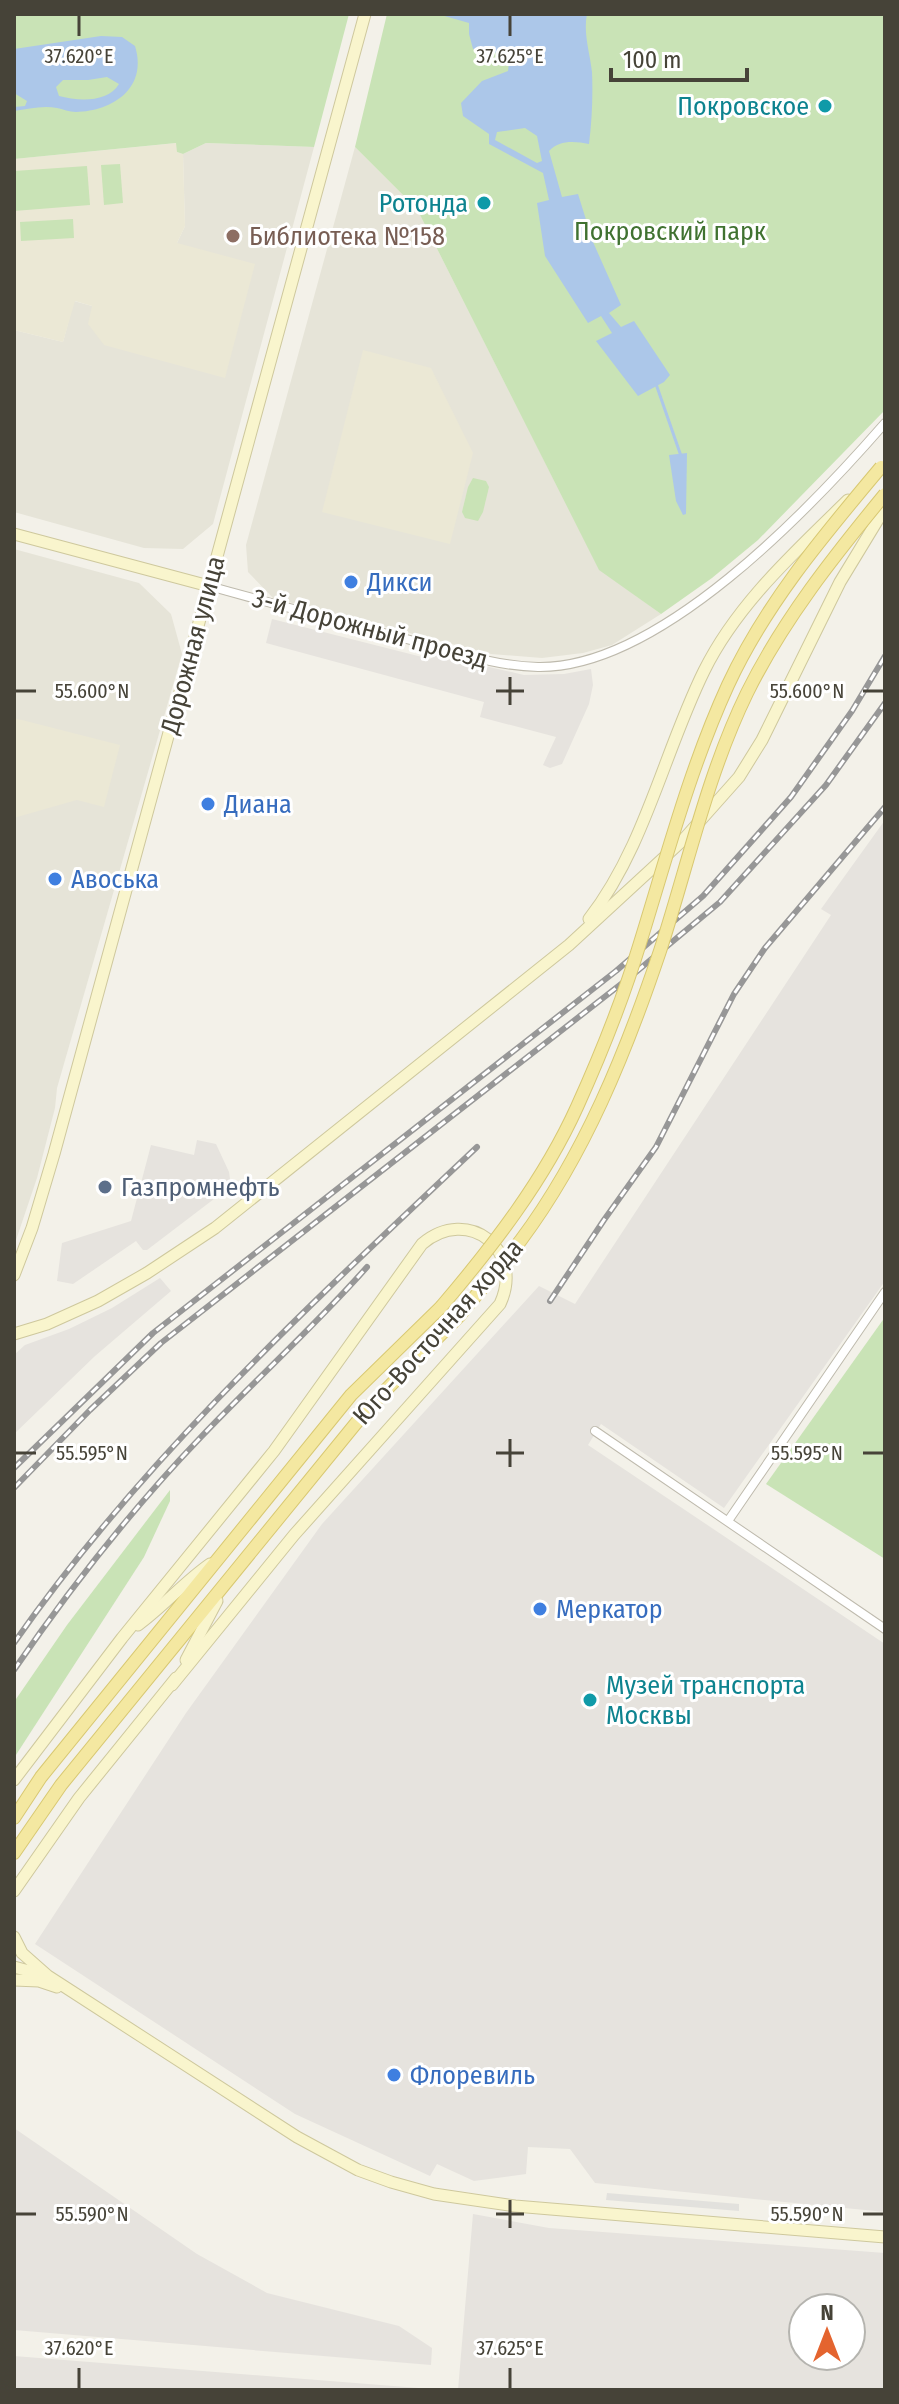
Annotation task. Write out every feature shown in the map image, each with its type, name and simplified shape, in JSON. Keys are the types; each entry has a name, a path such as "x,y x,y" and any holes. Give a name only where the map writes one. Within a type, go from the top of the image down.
{"main road":[{"name":"Юго-Восточная хорда","path":"14,1818 41,1777 351,1395 441,1307 476,1266 527,1196 576,1110 607,1036 639,947 698,754 730,681 771,608 806,558 883,464"},
{"name":"Юго-Восточная хорда","path":"14,1853 61,1785 370,1406 460,1315 522,1239 574,1157 594,1117 659,952 717,761 748,692 787,622 823,571 885,494"}],"street":[{"name":"Дорожная улица","path":"14,1275 54,1154 365,14"},
{"name":"3-й Дорожный проезд","path":"14,534 485,660 540,667 581,662 617,651 646,637 734,573 802,513 885,423"},
{"path":"569,945 603,902 637,834 704,670 725,635 749,601 883,464"},
{"path":"14,1334 47,1324 98,1301 215,1228 569,945 683,840 739,777 762,740 840,582 885,508"},
{"path":"14,1780 122,1638 274,1451 422,1244 449,1229 484,1236 500,1252 508,1270 500,1304 294,1535 79,1798 14,1891"},
{"path":"728,1521 885,1292"},
{"path":"595,1431 885,1629"},
{"path":"122,1638 217,1559"},
{"path":"172,1685 208,1615 236,1573"},
{"path":"14,1901 29,1870"},
{"path":"14,1937 22,1953 48,1976 297,2137 358,2170 434,2194 515,2206 885,2237"},
{"path":"14,1967 48,1976"},
{"path":"14,1980 39,1981 79,1996"}],"shaded area":[{"path":"177,143 177,152 183,154 185,226 177,243 255,264 225,378 104,345 88,324 92,306 75,301 63,342 14,330 14,159"},
{"path":"206,143 314,147 213,524 183,549 144,548 14,512 14,330 63,342 74,301 92,306 177,243 185,226 183,154"},
{"path":"355,147 417,209 599,569 661,614 612,645 583,653 542,658 491,654 273,598 248,572 246,545"},
{"path":"363,350 431,368 473,453 450,544 322,512"},
{"path":"14,549 139,583 171,614 182,654 57,1088 37,1178 14,1246"},
{"path":"272,619 430,659 436,655 524,675 564,674 591,669 593,685 589,704 562,764 550,768 543,765 556,737 480,717 484,702 266,643"},
{"path":"14,718 120,745 104,807 77,800 14,818"},
{"path":"885,820 885,1281 724,1508 601,1424 588,1445 885,1644 885,2212 595,2183 570,2149 528,2147 526,2174 474,2181 437,2164 430,2176 295,2114 35,1944 186,1713 322,1524 539,1286 575,1304 831,915 821,909"},
{"path":"197,1140 216,1144 229,1172 231,1186 147,1250 143,1250 136,1241 73,1284 57,1281 62,1243 131,1221 151,1145 194,1155"},
{"path":"160,1278 171,1291 95,1356 14,1434 14,1355 25,1345 69,1329 112,1308"},
{"path":"14,2128 197,2254 267,2293 399,2326 432,2348 431,2365 14,2330"},
{"path":"607,2193 739,2204 739,2211 606,2200"},
{"path":"473,2214 549,2228 885,2253 885,2390 458,2390"},
{"path":"14,2356 444,2390 14,2390"}],"green space":[{"path":"14,14 349,14 314,147 206,143 183,154 177,152 176,143 14,159"},
{"name":"Покровский парк","path":"387,14 885,14 885,410 758,540 661,614 599,570 417,209 355,147"},
{"path":"120,164 123,203 104,205 101,165"},
{"path":"87,166 90,205 14,211 14,171"},
{"path":"73,219 74,238 21,241 20,222"},
{"path":"473,478 486,481 489,487 478,521 465,518 462,512"},
{"path":"885,1317 885,1559 766,1484"},
{"path":"170,1490 170,1501 144,1557 14,1758 14,1702 67,1625"}],"water":[{"path":"587,14 586,36 592,72 589,144 567,142 549,151 562,197 578,194 593,242 621,305 609,313 621,327 634,321 670,375 664,382 638,396 596,341 612,333 601,316 588,323 545,256 537,203 549,200 543,173 489,144 489,134 463,116 461,103 482,81 508,71 509,63 497,53 473,49 469,23 441,15","holes":["525,128 537,136 542,161 537,163 495,140 497,132"]},
{"path":"101,36 122,37 135,46 138,61 132,85 114,102 103,107 76,112 46,107 14,111 14,107 25,106 27,101 14,93 14,49","holes":["107,77 119,84 108,95 83,99 59,96 56,87 63,80"]},
{"path":"687,453 686,514 683,515 676,501 669,455"}],"waterway":[{"path":"656,384 681,456"}],"railway":[{"path":"14,1468 153,1333 616,971 703,896 791,797 852,711 885,656"},
{"path":"14,1488 161,1343 630,977 720,902 826,785 885,703"},
{"path":"550,1301 656,1147 734,994 765,948 885,807"},
{"path":"14,1643 64,1575 174,1446 292,1323 477,1147"},
{"path":"14,1670 80,1579 151,1492 367,1267"}],"place":[{"name":"Покровское","path":"825,106"},
{"name":"Ротонда","path":"484,203"},
{"name":"Библиотека №158","path":"233,236"},
{"name":"Дикси","path":"351,582"},
{"name":"Диана","path":"208,804"},
{"name":"Авоська","path":"55,879"},
{"name":"Газпромнефть","path":"105,1187"},
{"name":"Меркатор","path":"540,1609"},
{"name":"Музей транспорта Москвы","path":"590,1700"},
{"name":"Флоревиль","path":"394,2075"}]}
